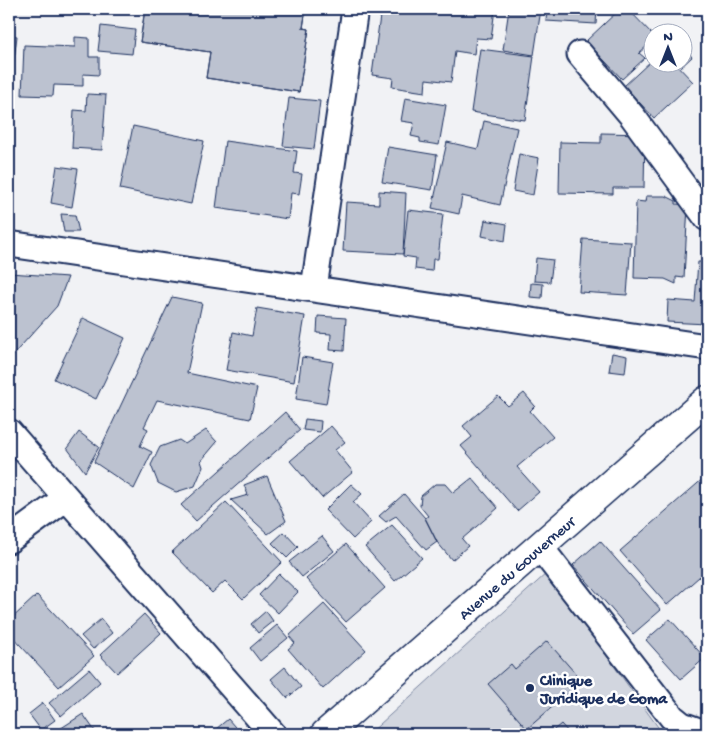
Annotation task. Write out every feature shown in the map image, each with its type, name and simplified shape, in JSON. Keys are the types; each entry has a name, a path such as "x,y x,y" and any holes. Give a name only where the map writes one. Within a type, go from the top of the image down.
{"street":[{"path":"314,288 355,9"},
{"path":"580,54 633,117 707,218"},
{"path":"9,244 707,347"},
{"name":"Avenue du Gouverneur","path":"325,734 707,400"},
{"path":"9,432 273,734"},
{"path":"9,540 66,498"},
{"path":"540,547 672,717 682,725 707,734"}],"shaded area":[{"path":"547,573 663,734 369,734"}],"building":[{"path":"145,9 306,9 303,28 309,29 299,92 206,78 210,52 140,42"},
{"path":"145,9 306,9 303,28 309,29 299,92 206,78 210,52 140,42"},
{"path":"381,9 495,9 491,39 476,38 474,54 455,51 451,82 426,79 425,92 392,87 393,78 372,75"},
{"path":"509,9 541,9 534,55 503,50"},
{"path":"547,9 597,9 596,24 546,21"},
{"path":"620,9 628,9 644,26 644,49 639,53 644,59 622,79 586,41"},
{"path":"101,26 135,30 132,54 98,51"},
{"path":"9,35 17,36 9,99"},
{"path":"75,37 89,38 89,57 99,57 99,75 83,74 83,86 54,85 53,96 22,95 24,45 75,47"},
{"path":"480,49 534,56 525,120 471,112"},
{"path":"644,67 644,72 684,72 693,82 654,118 624,86"},
{"path":"87,94 106,95 102,150 72,148 74,110 86,111"},
{"path":"289,98 320,101 314,149 283,146"},
{"path":"405,98 446,105 439,145 420,142 420,138 411,136 414,123 401,121"},
{"path":"484,121 517,128 500,205 462,196 459,214 432,208 447,142 478,149"},
{"path":"133,126 204,141 191,204 120,189"},
{"path":"601,133 645,134 644,188 613,188 613,194 559,193 560,142 601,143"},
{"path":"225,141 297,151 294,173 302,174 299,194 291,193 288,219 216,208"},
{"path":"388,147 437,155 432,190 382,182"},
{"path":"519,154 539,158 533,195 513,191"},
{"path":"57,166 78,169 72,207 51,203"},
{"path":"379,191 406,193 403,254 343,251 346,202 379,204"},
{"path":"646,196 666,196 676,201 676,204 688,205 684,278 676,277 676,284 665,279 634,278 636,201 645,202"},
{"path":"408,210 443,214 438,259 433,259 432,271 415,269 416,258 403,256"},
{"path":"61,214 75,215 79,232 64,232"},
{"path":"485,220 507,224 505,241 482,236"},
{"path":"583,239 631,242 627,295 579,292"},
{"path":"536,258 553,260 550,282 534,281"},
{"path":"698,262 707,262 707,324 667,322 668,300 695,302"},
{"path":"9,273 68,277 57,306 12,356 9,353"},
{"path":"531,283 543,284 542,298 530,297"},
{"path":"172,297 202,303 187,373 257,388 250,419 157,400 144,427 148,429 140,446 152,452 134,489 94,462"},
{"path":"257,308 305,316 294,382 226,370 233,332 252,336"},
{"path":"318,316 346,318 344,351 330,350 331,334 317,333"},
{"path":"83,318 125,338 96,399 54,379"},
{"path":"612,353 627,356 625,373 609,371"},
{"path":"302,357 333,362 326,404 296,399"},
{"path":"524,393 535,406 530,411 553,437 517,467 539,492 517,511 461,446 472,437 463,426 498,396 508,406"},
{"path":"285,412 300,430 196,521 181,505"},
{"path":"305,419 321,421 320,432 303,430"},
{"path":"331,426 345,442 335,450 353,472 322,498 290,461"},
{"path":"206,430 217,442 201,461 203,467 195,486 176,492 158,483 151,465 160,447 179,440 185,444"},
{"path":"79,432 99,447 85,472 67,448"},
{"path":"267,476 286,521 268,534 231,500 248,495 244,485"},
{"path":"705,477 707,480 707,570 667,605 620,551"},
{"path":"472,478 498,508 462,539 468,546 452,560 437,542 425,518 428,516 420,506 421,496 435,484 445,484 453,493"},
{"path":"351,484 362,494 353,502 371,522 353,539 325,510"},
{"path":"404,494 425,518 437,542 426,550 396,516 386,522 379,516"},
{"path":"226,502 282,562 243,599 225,581 212,593 172,552"},
{"path":"392,525 422,558 395,581 365,547"},
{"path":"284,532 298,547 287,558 272,543"},
{"path":"322,536 334,551 302,577 289,562"},
{"path":"600,541 661,610 633,634 573,565"},
{"path":"346,544 385,588 346,622 306,579"},
{"path":"279,574 298,592 278,613 259,595"},
{"path":"37,595 94,656 59,687 9,633 9,621"},
{"path":"324,604 366,650 323,689 288,649 295,643 289,636"},
{"path":"266,611 273,621 258,633 251,624"},
{"path":"144,614 161,633 117,673 100,655"},
{"path":"101,619 112,633 93,649 81,636"},
{"path":"670,619 705,658 681,679 646,640"},
{"path":"277,625 288,638 260,661 250,648"},
{"path":"547,641 582,681 527,729 488,684 511,664 515,669"},
{"path":"285,667 301,687 287,698 271,679"},
{"path":"89,669 100,682 61,716 49,703"},
{"path":"43,703 55,720 41,730 29,714"},
{"path":"83,714 97,734 52,734"},
{"path":"228,719 241,734 210,734"},
{"path":"561,724 570,734 549,734"}],"place":[{"name":"Clinique Juridique de Goma","path":"530,688"}]}
